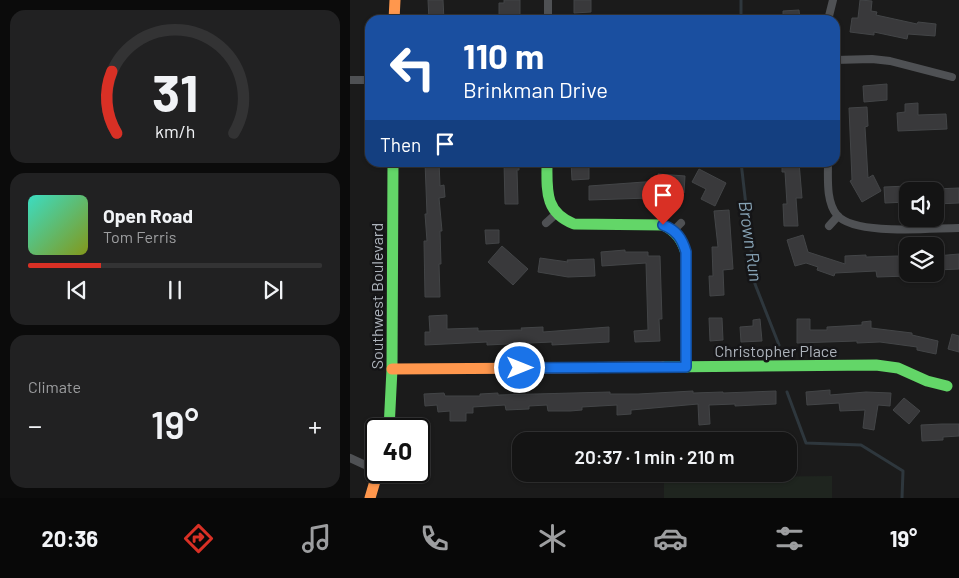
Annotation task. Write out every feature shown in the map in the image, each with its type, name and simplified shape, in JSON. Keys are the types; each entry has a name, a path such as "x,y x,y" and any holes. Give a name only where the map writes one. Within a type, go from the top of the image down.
{"street":[{"path":"394,15 395,0"},
{"path":"548,0 548,15"},
{"path":"829,15 833,0"},
{"path":"840,60 872,59 890,61 952,77"},
{"path":"350,80 365,80"},
{"name":"Southwest Boulevard","path":"390,418 392,369 393,167"},
{"path":"547,167 548,198 556,214 567,222 574,224 663,225 678,227 686,252 686,367"},
{"path":"828,167 830,198 838,216 846,222 869,228 959,228"},
{"path":"546,223 556,214"},
{"path":"829,226 838,216"},
{"name":"Christopher Place","path":"392,369 889,366 927,381 947,386"},
{"path":"350,458 365,465"},
{"path":"370,498 374,483"}],"shaded area":[{"path":"797,476 832,476 832,498 664,498 664,482 797,482"}],"building":[{"path":"428,0 443,0 444,15 429,15"},
{"path":"504,0 520,0 520,15 499,15 499,3 504,3"},
{"path":"574,0 591,0 591,12 574,13"},
{"path":"860,0 872,1 871,11 877,12 876,15 917,24 918,22 936,24 935,36 908,34 907,39 874,32 874,35 850,32 852,18 858,18"},
{"path":"799,10 800,15 783,15 783,11"},
{"path":"887,84 887,100 864,102 863,86"},
{"path":"918,103 918,115 946,114 947,129 898,131 897,113 905,112 905,104"},
{"path":"867,107 868,126 865,127 868,178 873,175 881,191 862,202 850,181 852,180 849,108"},
{"path":"425,167 439,167 440,186 444,185 445,197 439,198 442,231 440,231 441,264 439,264 440,297 425,297 424,241 427,241 425,214 427,214"},
{"path":"504,167 519,167 519,170 517,170 518,204 505,204"},
{"path":"571,167 589,167 589,179 572,180"},
{"path":"782,167 799,167 802,198 796,198 798,226 784,226 783,204 787,204 785,172 782,172"},
{"path":"699,169 726,183 715,206 701,199 706,189 692,182"},
{"path":"658,174 685,176 684,193 649,190 649,198 589,200 589,186 658,181"},
{"path":"899,186 899,202 885,203 884,187"},
{"path":"959,188 959,203 944,204 944,189"},
{"path":"729,210 733,269 723,270 724,295 710,296 709,276 713,276 712,247 718,247 714,211"},
{"path":"485,230 499,230 499,243 486,244"},
{"path":"803,235 808,252 845,264 845,256 898,256 899,276 877,277 876,271 835,273 834,276 817,270 818,267 806,263 795,266 787,240"},
{"path":"502,246 528,269 513,285 488,262"},
{"path":"625,250 625,252 648,252 648,256 660,256 662,319 659,319 660,341 635,342 634,331 648,330 646,263 602,266 601,252"},
{"path":"959,254 959,269 944,270 944,255"},
{"path":"540,258 568,262 567,260 594,259 595,276 568,277 538,272"},
{"path":"447,315 447,329 478,328 478,331 522,330 521,328 543,327 543,332 609,327 609,342 552,345 552,342 487,345 487,342 425,345 425,332 430,332 429,316"},
{"path":"709,318 722,318 723,340 710,341"},
{"path":"760,319 762,341 741,342 740,327 753,326 753,320"},
{"path":"797,319 810,319 810,330 827,330 827,327 862,325 862,322 871,321 871,328 912,333 912,335 938,341 936,354 917,350 917,347 880,342 797,343"},
{"path":"952,334 959,336 959,352 948,349"},
{"path":"830,390 830,395 866,392 891,393 890,406 878,405 874,430 863,428 865,410 840,411 839,403 807,405 806,392"},
{"path":"693,391 693,393 723,393 776,391 776,404 709,405 710,424 699,425 698,404 631,410 631,414 617,415 617,405 582,407 582,410 570,411 548,411 547,405 529,406 529,409 506,410 505,405 473,407 473,413 466,413 466,421 450,421 450,411 438,412 437,405 425,406 424,394 444,393 445,396 480,396 480,394 498,393 498,395 610,392 610,394 638,394"},
{"path":"904,398 920,411 909,424 893,410"},
{"path":"959,424 959,436 943,437 943,440 922,441 921,425"}],"waterway":[{"name":"Brown Run","path":"741,0 741,15"},
{"name":"Brown Run","path":"742,167 755,284 779,345"},
{"name":"Brown Run","path":"787,392 806,443 861,445 903,471 902,498"}],"traffic: fast":[{"path":"390,418 392,369 393,167"},
{"path":"547,167 549,199 557,213 564,219 574,224 663,225 672,230 683,244 686,253 686,367"},
{"path":"663,367 876,365 898,368 927,381 947,386"}],"traffic: slow":[{"path":"394,15 395,0"},
{"path":"392,369 663,367"},
{"path":"370,498 374,483"}],"route":[{"path":"520,368 686,367 686,252 682,240 674,230 663,225"}]}
